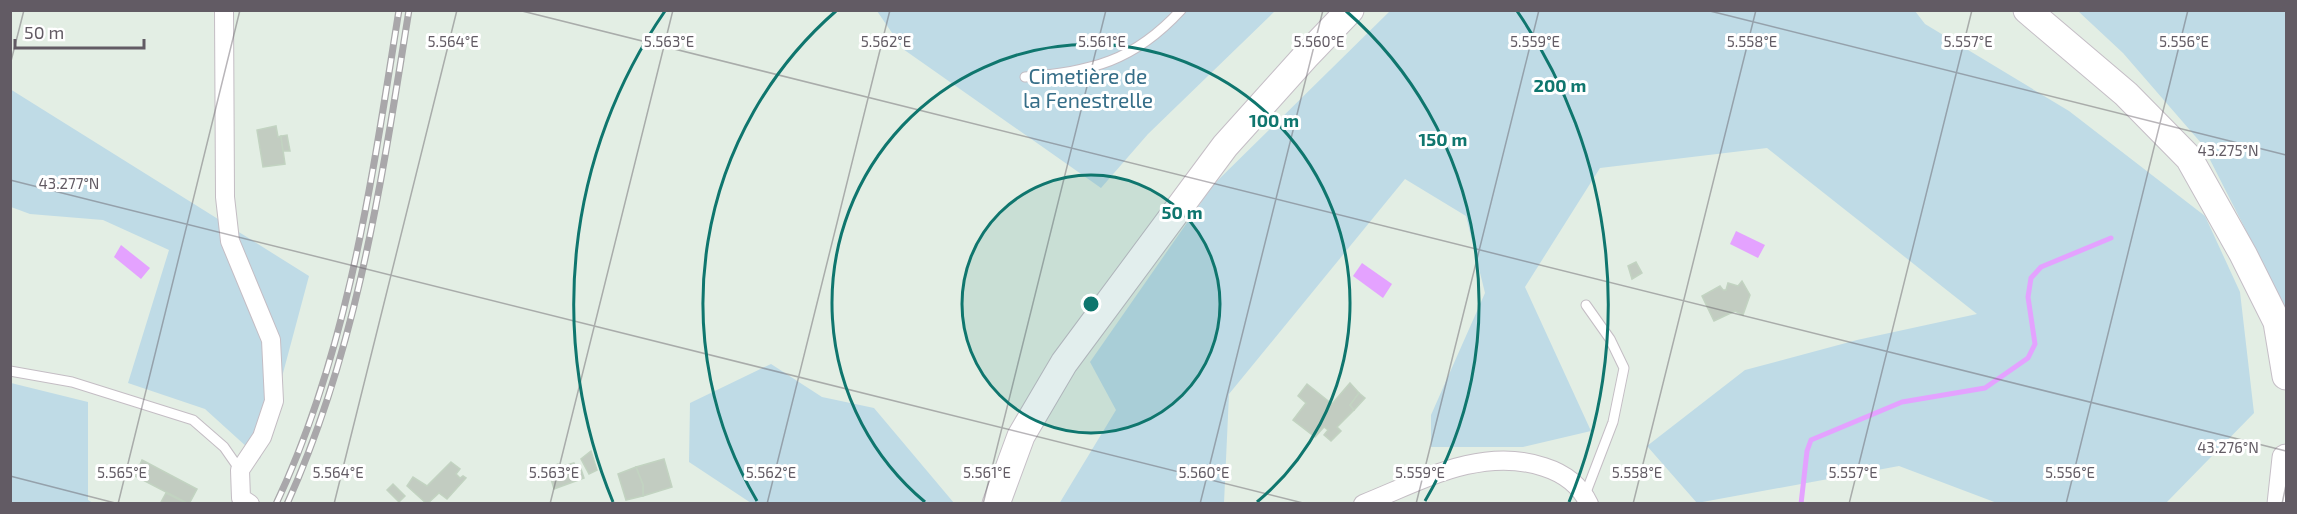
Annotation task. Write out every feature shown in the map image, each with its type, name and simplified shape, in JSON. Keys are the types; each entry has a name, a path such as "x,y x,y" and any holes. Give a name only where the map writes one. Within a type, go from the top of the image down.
{"street":[{"path":"224,10 225,197 230,241 271,340 274,401 262,437 240,470 241,498 250,504"},
{"path":"996,504 1021,436 1064,363 1225,146 1350,10"},
{"path":"2027,10 2126,94 2189,158 2243,254 2277,322 2286,376"},
{"path":"2282,504 2286,458"},
{"path":"1363,504 1464,464 1496,459 1527,461 1553,470 1570,479 1587,499"}],"lane":[{"path":"1025,77 1090,69 1130,53 1149,40 1180,10"},
{"path":"1586,305 1610,339 1624,368 1613,422 1587,499"},
{"path":"10,371 72,382 194,420 224,447 240,470"}],"green space":[{"name":"Cimetière de la Fenestrelle","path":"877,11 1275,11 1148,134 1101,188 903,49"},
{"path":"1390,11 1915,11 1925,24 2069,111 2205,216 2240,292 2254,413 2166,503 1997,503 1899,466 1697,503 1647,446 1745,370 1857,340 1977,314 1767,148 1600,168 1525,287 1591,431 1523,447 1431,447 1431,415 1485,293 1466,216 1405,179 1229,394 1224,503 1059,504 1116,410 1090,362 1214,184"},
{"path":"2078,11 2286,11 2285,307 2202,144 2123,53"},
{"path":"10,89 309,276 260,459 205,409 128,383 169,250 103,220 30,214 11,207"},
{"path":"771,364 822,397 874,408 954,503 751,503 689,462 690,403"},
{"path":"11,383 88,402 88,500 93,503 11,503"}],"shaded area":[{"path":"1736,231 1765,245 1758,258 1730,244"},
{"path":"121,245 150,268 141,279 114,257"},
{"path":"1362,263 1392,284 1383,298 1353,276"}],"building":[{"path":"276,126 278,137 281,136 285,164 263,167 257,130"},
{"path":"287,135 290,151 283,151 281,136"},
{"path":"1636,262 1642,273 1632,279 1628,266"},
{"path":"1742,281 1750,295 1743,315 1735,311 1714,321 1702,296 1720,286 1726,290 1728,283 1738,286"},
{"path":"1350,383 1359,393 1350,405 1354,410 1337,427 1341,431 1331,441 1324,435 1328,430 1324,427 1315,437 1293,420 1306,403 1298,396 1307,384 1332,404"},
{"path":"1359,393 1365,398 1354,410 1350,405"},
{"path":"591,451 597,470 589,474 581,459"},
{"path":"664,459 672,487 643,496 643,485 636,467"},
{"path":"142,460 197,489 189,504 135,476"},
{"path":"451,462 460,469 456,474 460,478 463,476 466,478 447,499 439,493 427,504 407,486 413,477 427,486"},
{"path":"574,463 578,471 581,469 584,478 554,489 548,469 558,464 560,467"},
{"path":"636,467 643,485 643,496 626,500 618,474"},
{"path":"393,484 405,496 399,502 387,490"},
{"path":"166,493 184,502 184,504 160,504"}],"waterway":[{"path":"1801,504 1807,451 1811,440 1902,402 1985,388 2028,358 2035,344 2028,297 2031,278 2041,267 2111,238"}],"railway":[{"path":"276,504 301,445 340,324 355,262 379,136 399,10"},
{"path":"287,504 312,445 350,323 365,261 389,136 409,10"}]}
